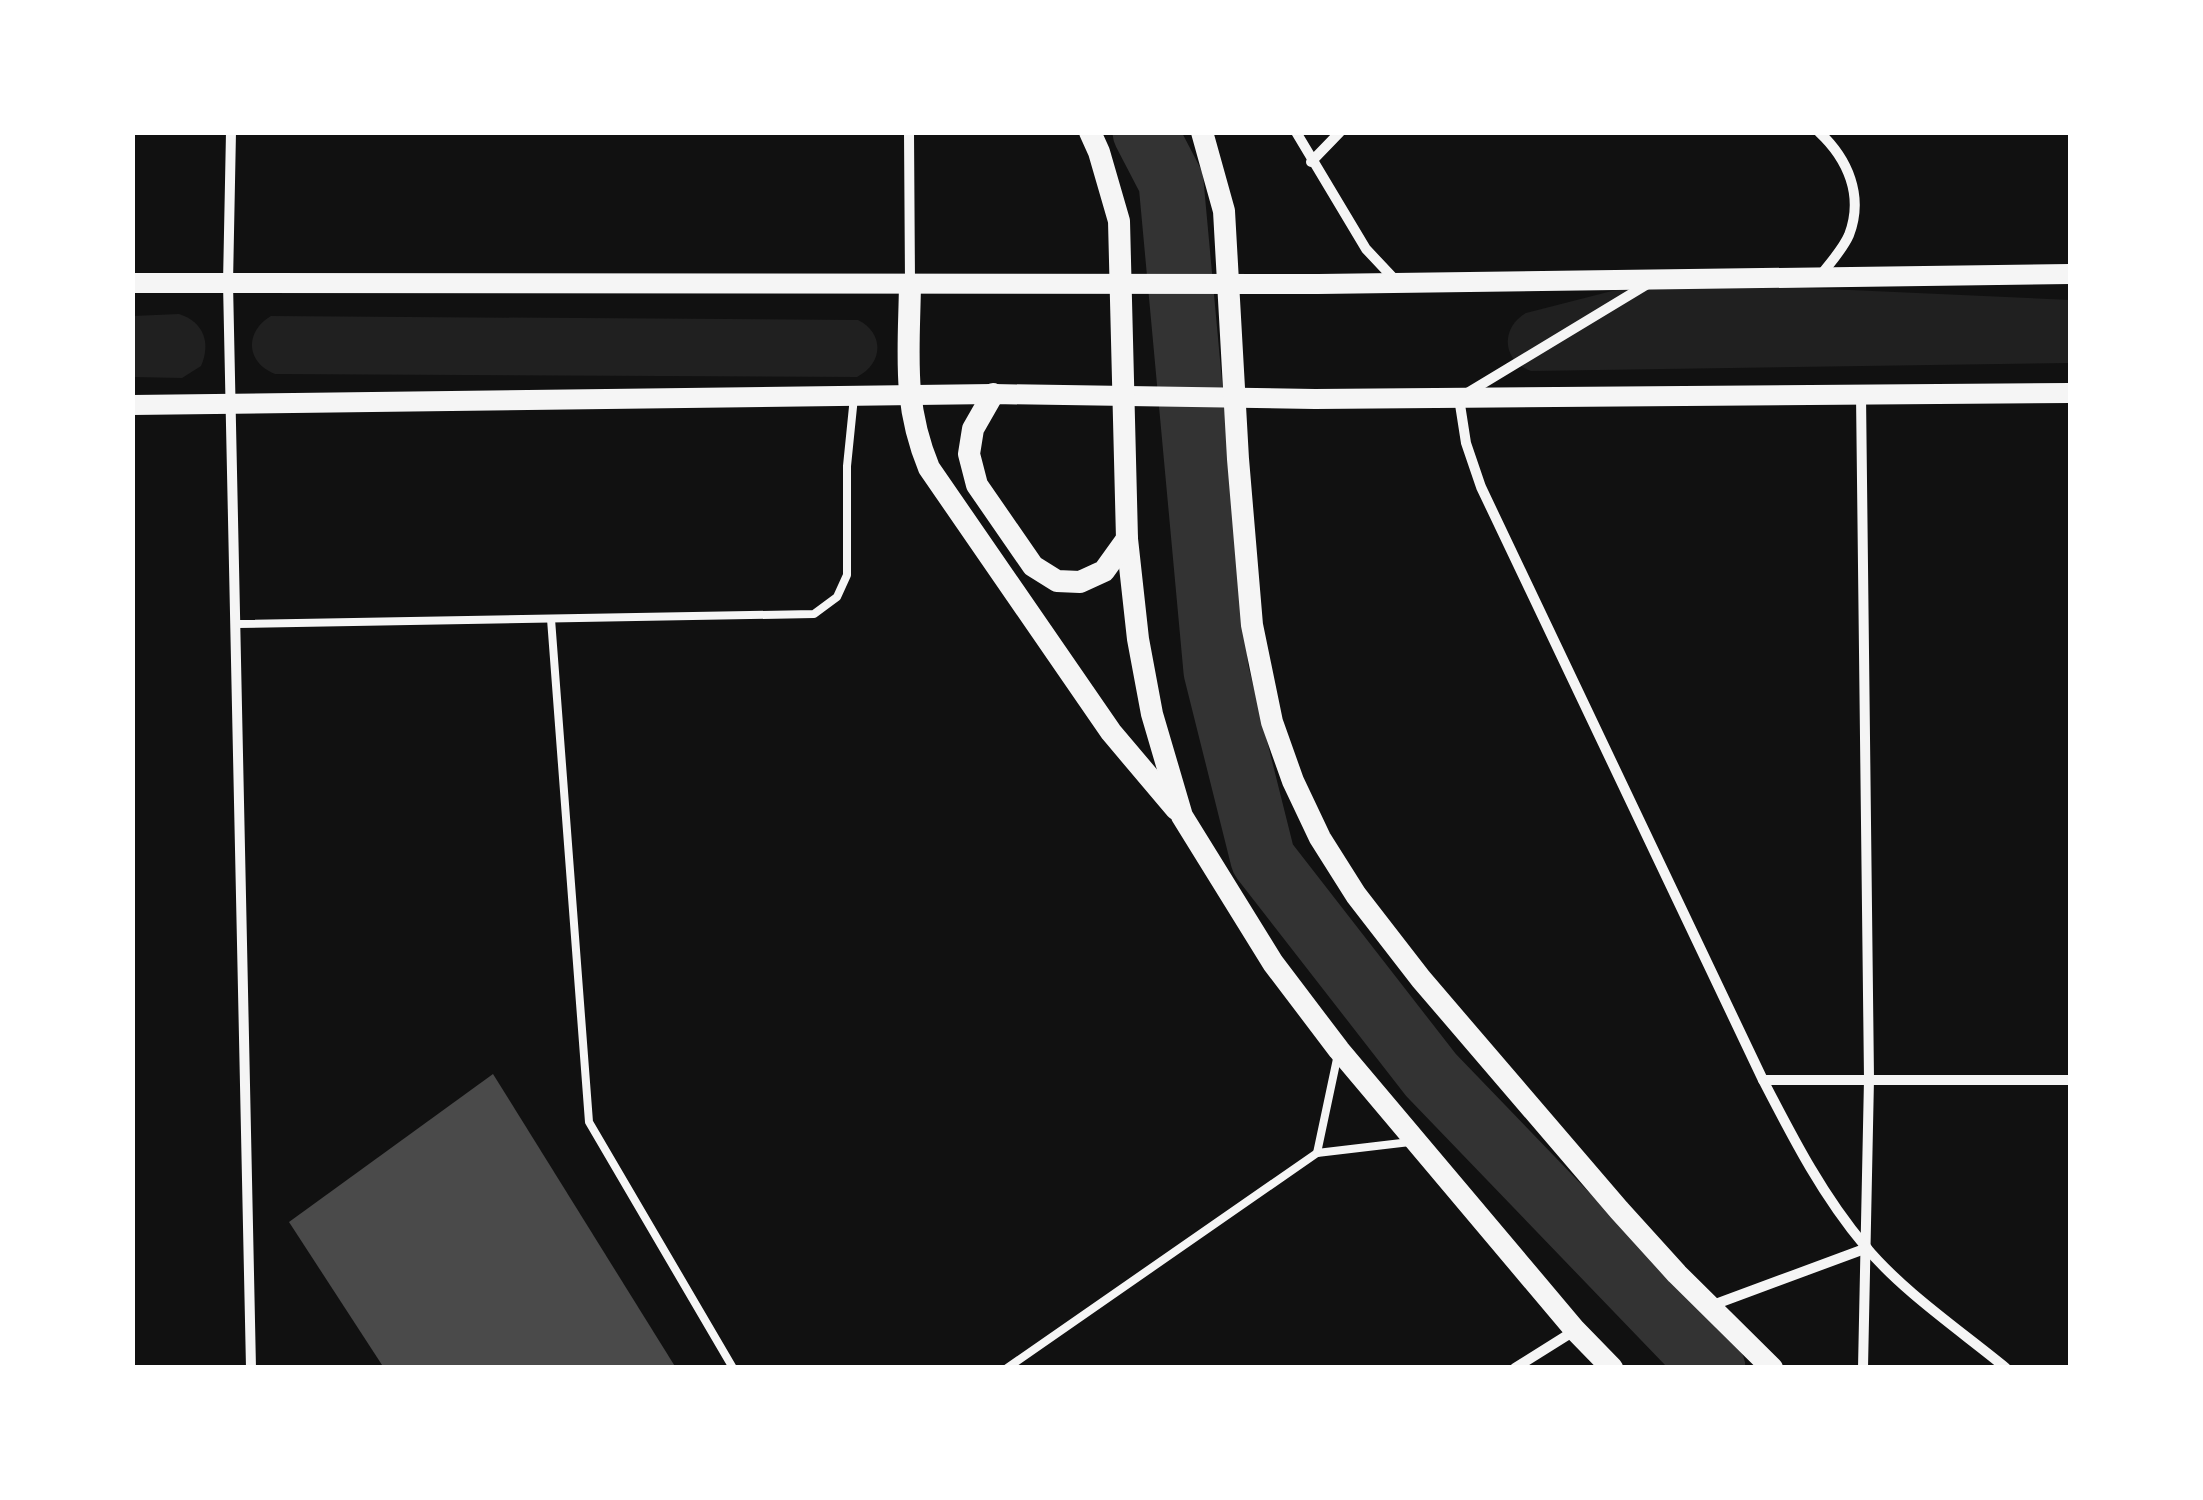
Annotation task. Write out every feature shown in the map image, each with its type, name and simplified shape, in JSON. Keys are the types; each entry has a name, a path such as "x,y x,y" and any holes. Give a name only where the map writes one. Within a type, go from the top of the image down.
{"main road":[{"path":"1090,132 1119,221 1128,538 1138,639 1152,714 1182,816"},
{"path":"1202,132 1224,211 1252,625 1272,722 1292,780 1320,838 1356,895 1421,979 1619,1210 1772,1368"},
{"path":"132,283 1318,284 2070,274"},
{"path":"910,284 908,395 914,433 929,468 1111,732 1182,816 1273,963 1339,1050 1575,1330 1612,1368"},
{"path":"994,394 973,429 968,454 977,486 1033,566 1057,581 1080,582 1104,570 1128,538"},
{"path":"132,405 994,394 1315,399 2070,394"}],"street":[{"path":"231,132 228,283 252,1368"},
{"path":"909,132 910,284"},
{"path":"1296,132 1366,248 1398,283"},
{"path":"1312,162 1340,132"},
{"path":"1819,132 1851,176 1856,206 1848,238 1821,276"},
{"path":"1651,282 1460,398 1466,443 1481,487 1812,1175 1866,1248 2006,1368"},
{"path":"1861,394 1869,1079 1863,1368"},
{"path":"1763,1080 2070,1080"},
{"path":"1710,1306 1866,1248"},
{"path":"1515,1368 1575,1330"}],"lane":[{"path":"237,624 814,614 837,597 847,576 847,466 854,398"},
{"path":"551,619 589,1122 733,1368"},
{"path":"1317,1153 1339,1050"},
{"path":"1008,1368 1317,1153 1415,1141"}],"shaded area":[{"path":"1651,281 2070,300 2070,363 1531,371 1514,360 1509,335 1526,313"},
{"path":"179,314 194,322 203,334 201,366 182,378 133,377 133,316"},
{"path":"271,316 858,320 873,332 877,348 872,364 857,377 275,374 258,363 252,347 256,330"}],"building":[{"path":"493,1074 676,1368 384,1368 289,1222"}],"waterway":[{"path":"1145,132 1171,182 1216,671 1263,859 1431,1075 1713,1368"}]}
